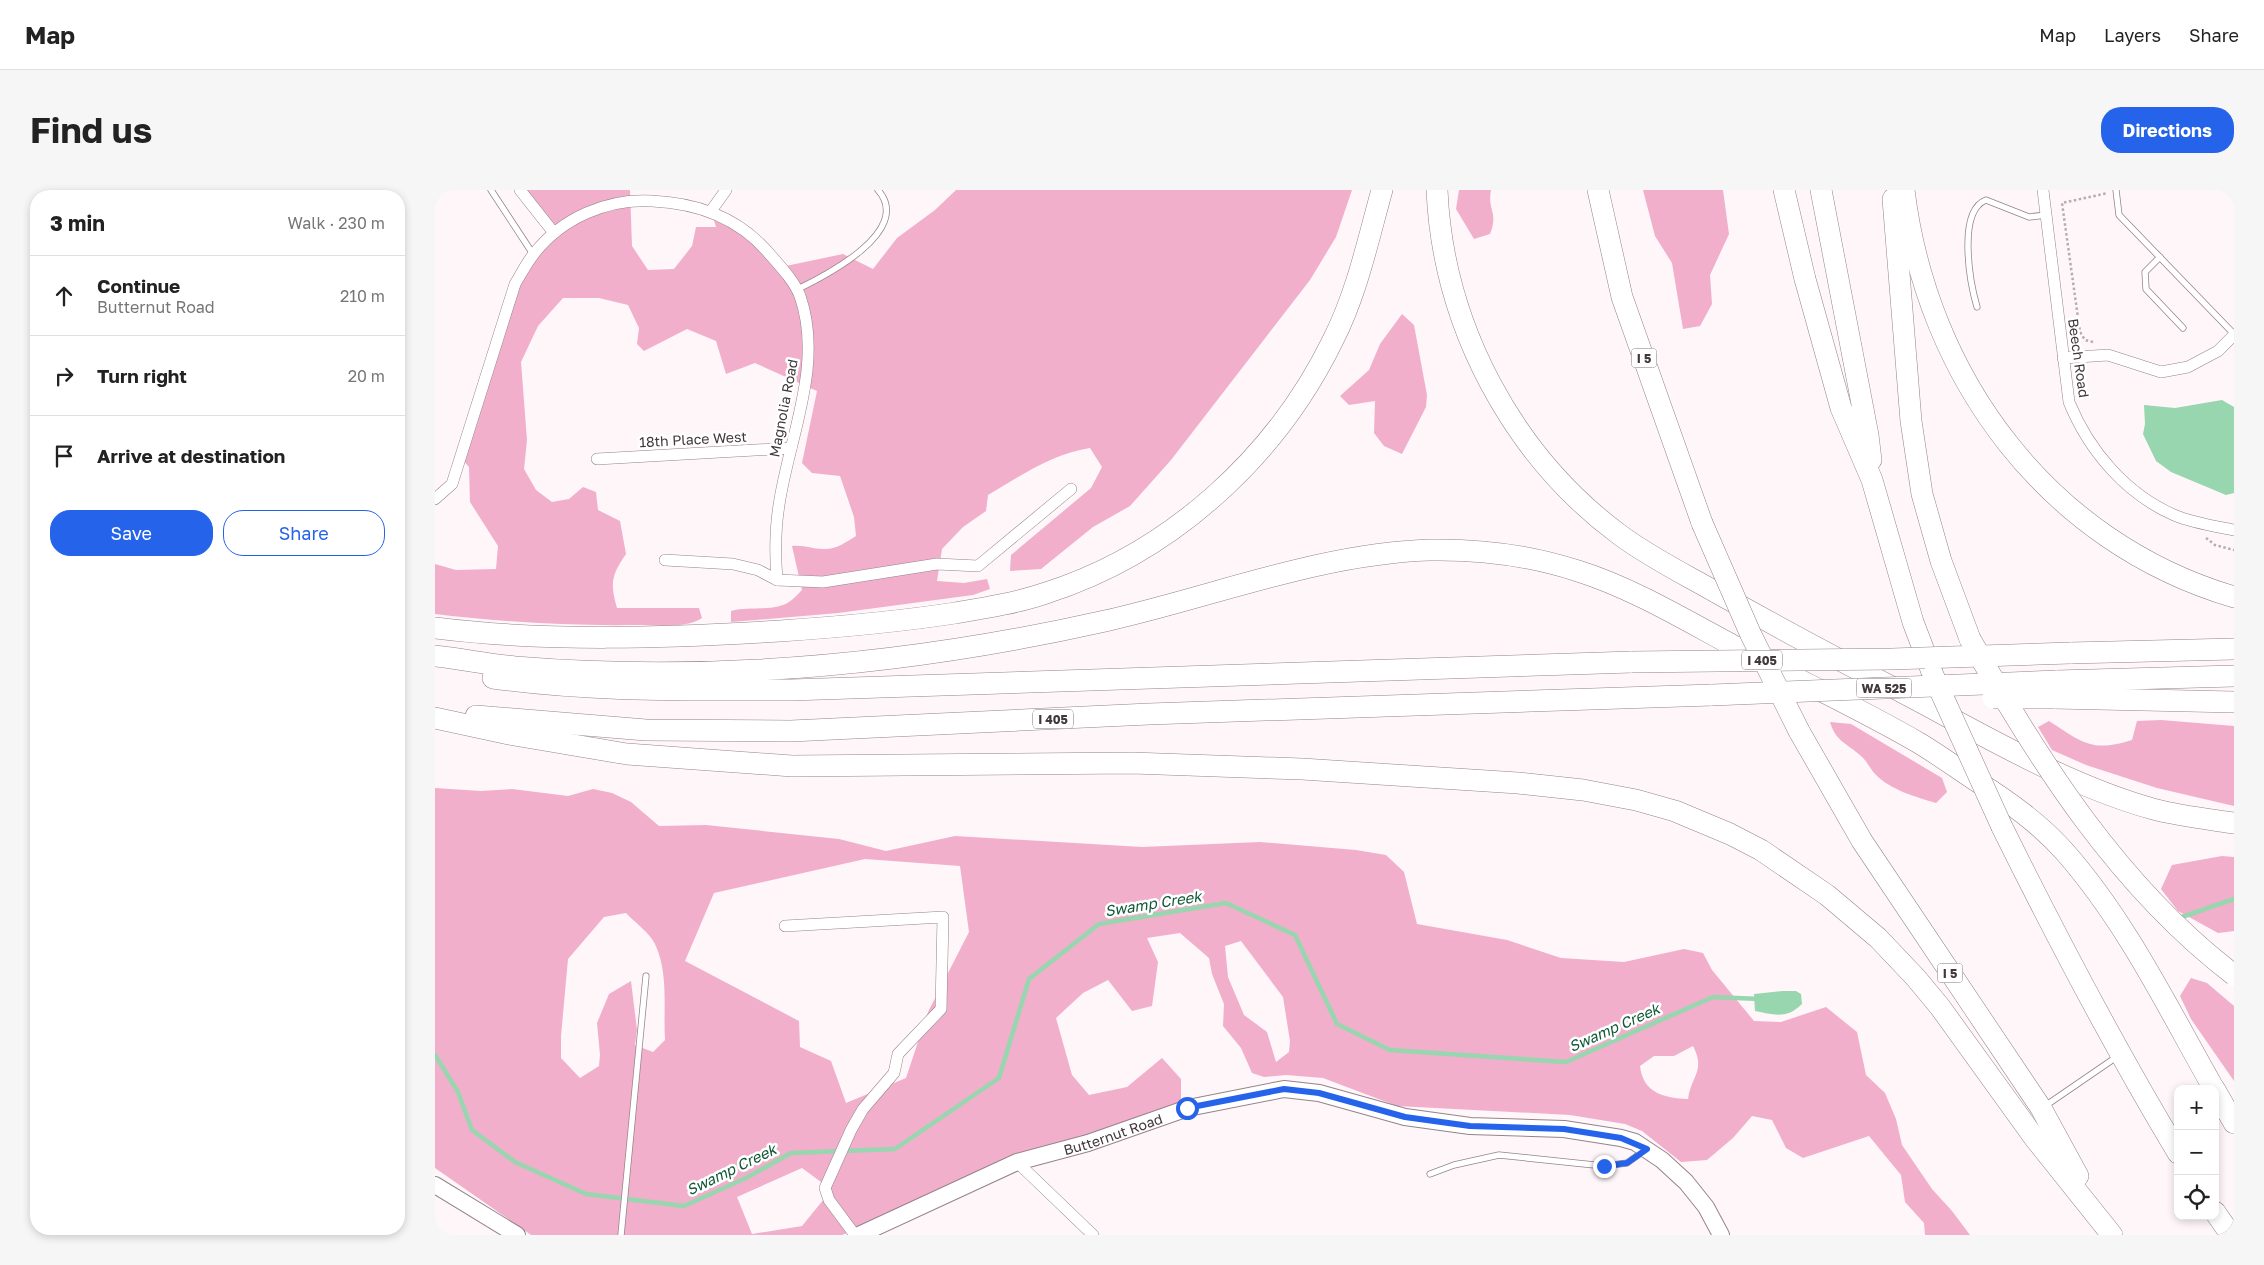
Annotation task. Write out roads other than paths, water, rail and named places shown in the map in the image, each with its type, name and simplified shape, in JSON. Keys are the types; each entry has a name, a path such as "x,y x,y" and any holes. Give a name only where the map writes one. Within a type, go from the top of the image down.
{"highway":[{"path":"435,628 467,632 562,636 715,635 859,626 995,606 1047,593 1120,561 1179,525 1238,474 1288,416 1334,339 1350,300 1382,190"},
{"path":"1437,190 1443,240 1460,316 1497,395 1543,462 1591,512 1621,536 1671,567 1802,641 2073,780 2155,810 2234,823"},
{"name":"I 5","path":"1598,190 1622,297 1703,523 1751,635 1799,731 1863,841 2041,1108 2099,1216 2112,1235"},
{"path":"1784,190 1807,288 1841,408 1873,480 1913,622 1932,672 2002,827 2067,958 2120,1056 2174,1146"},
{"path":"1821,190 1868,435 1873,480"},
{"path":"1892,190 1911,421 1922,494 1941,561 1971,639 2036,752 2098,837 2182,930 2234,975"},
{"path":"1905,190 1916,256 1941,334 1960,371 1999,432 2047,488 2100,531 2163,569 2234,597"},
{"path":"435,656 514,667 634,672 741,671 834,664 1016,639 1109,620 1339,561 1387,553 1476,551 1511,553 1546,561 1583,572 1645,600 1919,743 2007,801 2040,827 2063,849 2109,909 2212,1085"},
{"name":"WA 525","path":"1892,659 2234,648"},
{"name":"I 405","path":"435,669 531,683 659,689 791,690 1632,662 1892,659"},
{"path":"2055,689 2234,676"},
{"path":"2055,689 2234,702"},
{"name":"I 405","path":"435,711 646,730 791,730 1149,714 1672,696 1713,695 1806,698 2055,689"},
{"path":"435,718 509,734 627,754 793,766 1132,763 1253,766 1518,783 1583,790 1636,800 1675,811 1730,834 1761,850 1827,895 1878,938 1934,1000 2036,1140 2099,1216"},
{"path":"2219,1097 2234,1123"},
{"path":"2219,1218 2231,1235"}],"street":[{"path":"519,190 554,233"},
{"path":"711,211 727,190"},
{"name":"Beech Road","path":"2043,190 2069,402 2080,428 2115,474 2155,505 2176,516 2234,530"},
{"name":"Magnolia Road","path":"435,500 451,484 515,284 533,254 554,233 597,207 631,200 672,202 711,211 755,238 781,267 800,295 807,328 810,360 779,504 775,542 777,580"},
{"path":"2063,358 2108,356 2161,372 2188,367 2218,352 2234,334"},
{"name":"18th Place West","path":"597,459 791,448"},
{"path":"665,560 746,566 777,580 823,582 937,564 978,566 1071,490"},
{"path":"785,926 943,917 941,1009 898,1054 895,1073 863,1109 851,1130 825,1188 829,1200 855,1235"},
{"name":"Butternut Road","path":"859,1235 1017,1162 1089,1143 1187,1108 1284,1089 1319,1093 1405,1117 1470,1126 1564,1129 1621,1138 1647,1149 1686,1182 1706,1207 1721,1235"},
{"path":"1017,1162 1093,1235"},
{"path":"435,1185 517,1235"}],"lane":[{"path":"491,190 533,254"},
{"path":"796,290 828,275 878,235 886,222 886,206 878,190"},
{"path":"2116,191 2119,215 2234,334"},
{"path":"1977,307 1971,289 1968,253 1969,228 1973,212 1978,203 1986,200 2029,217 2046,215"},
{"path":"2160,257 2145,272 2146,290 2183,328"},
{"path":"622,1234 647,976"},
{"path":"2041,1108 2120,1056"},
{"path":"1430,1174 1454,1165 1499,1155 1604,1166 1627,1163 1647,1149"}],"waterway":[{"name":"Swamp Creek","path":"2179,918 2234,899"},
{"name":"Swamp Creek","path":"435,1055 458,1092 472,1130 515,1162 586,1194 684,1206 746,1178 791,1153 895,1149 999,1078 1029,979 1099,924 1226,903 1295,935 1337,1024 1390,1050 1566,1062 1713,997 1760,999"}]}
